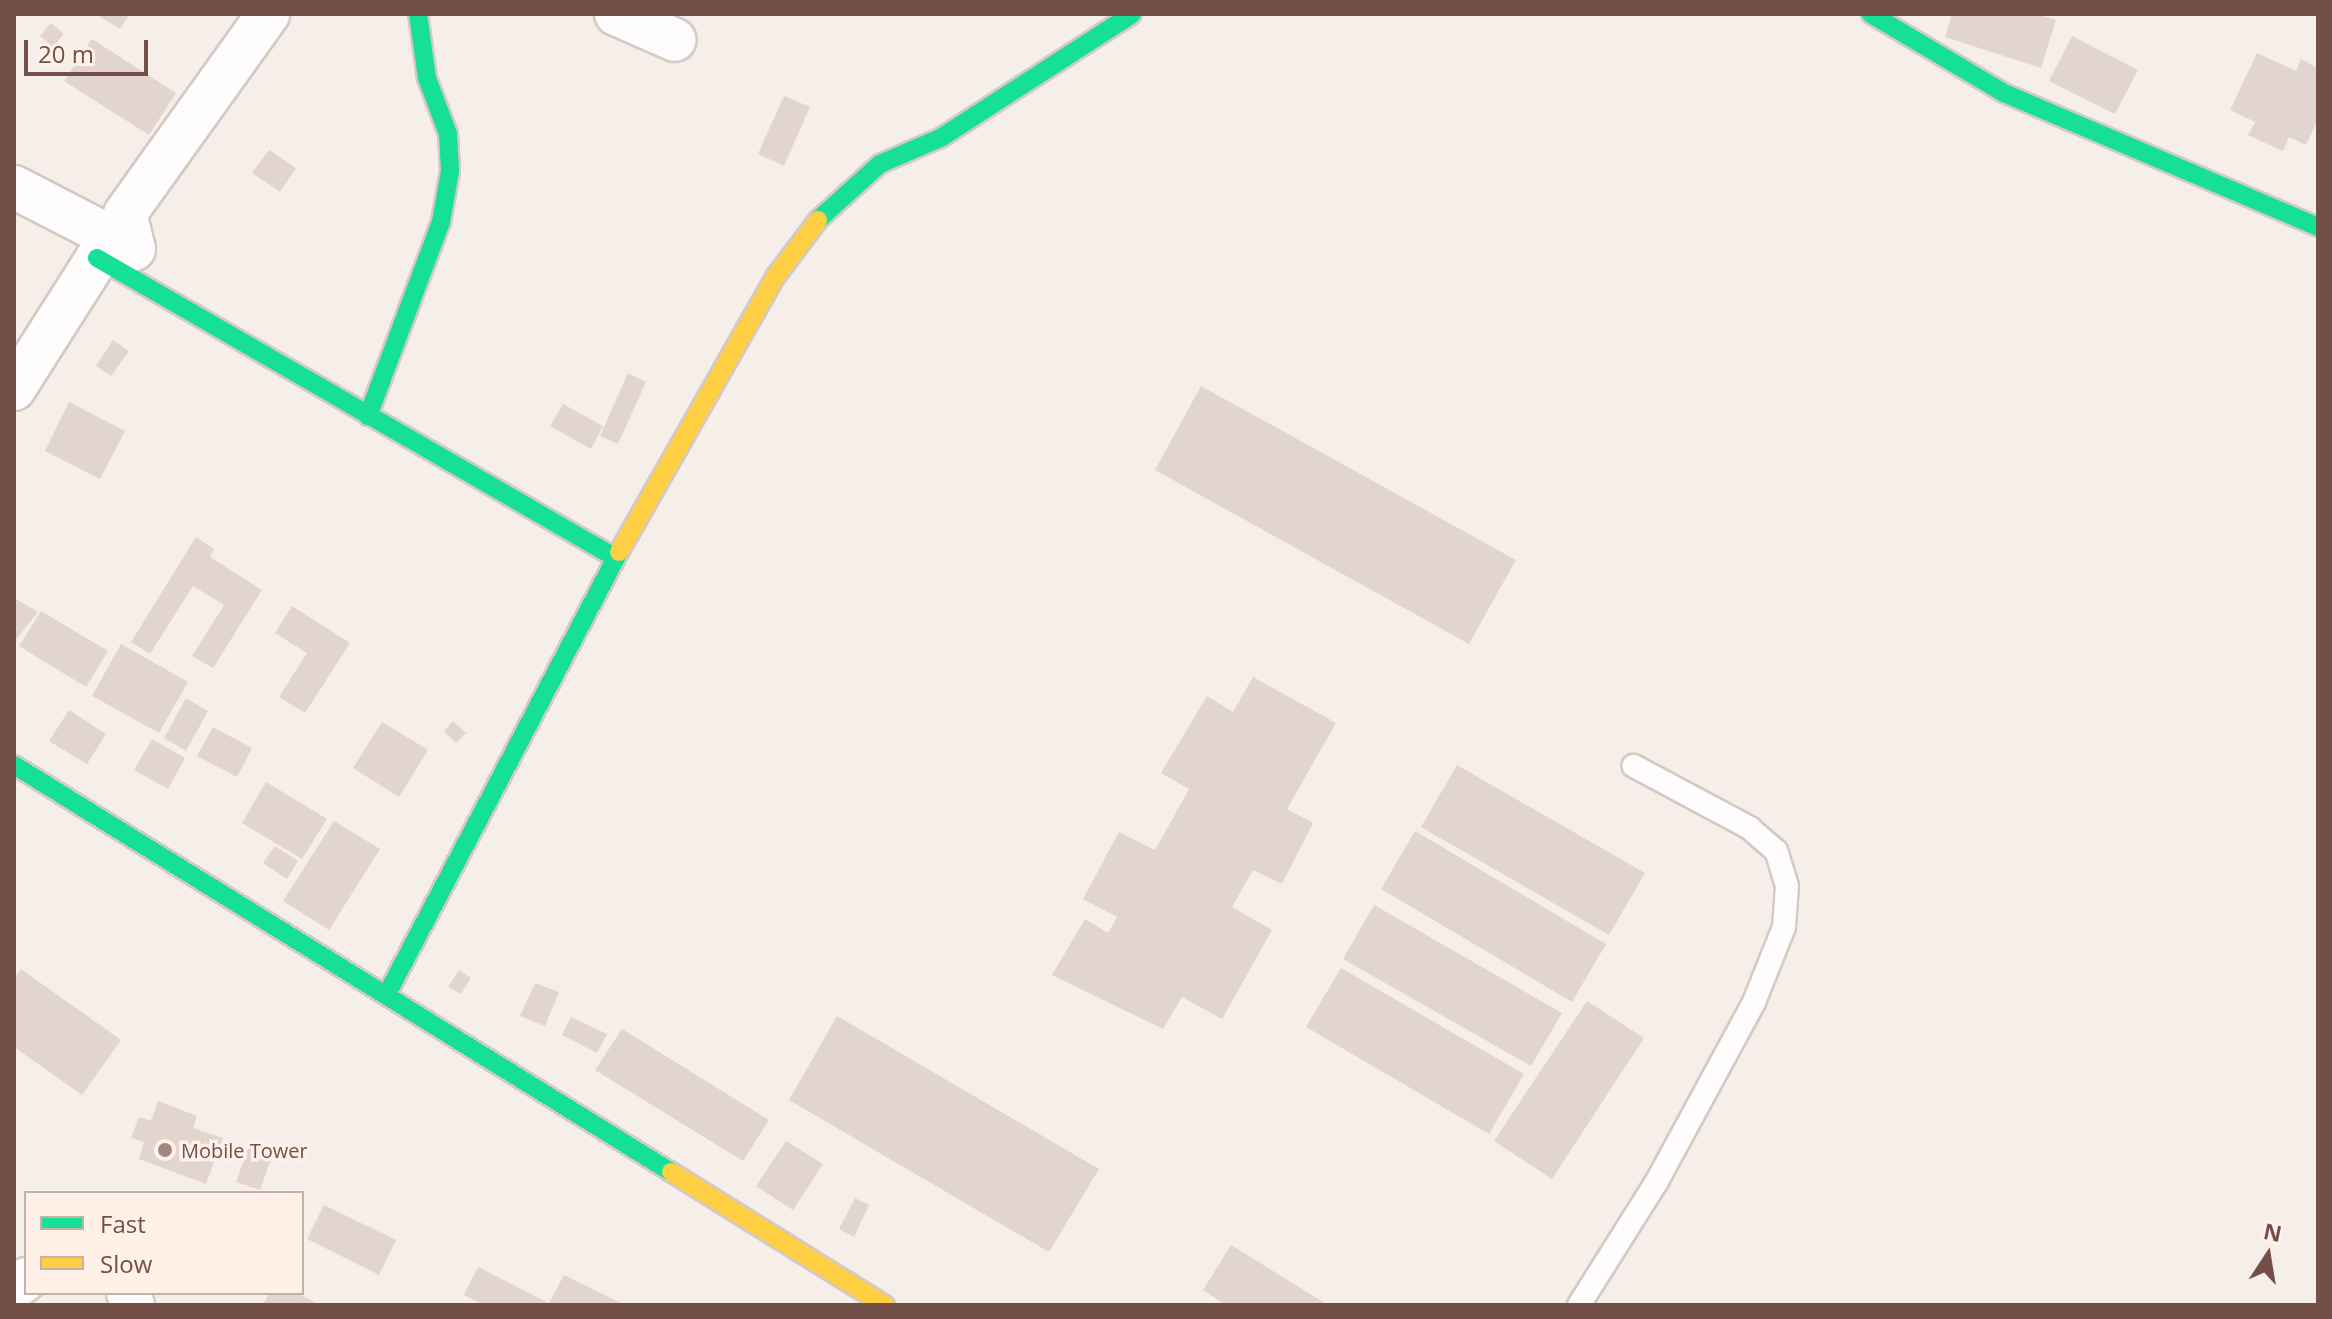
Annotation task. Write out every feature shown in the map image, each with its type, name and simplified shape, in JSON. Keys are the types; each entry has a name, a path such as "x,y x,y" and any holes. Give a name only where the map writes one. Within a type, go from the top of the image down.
{"street":[{"path":"14,389 116,254 125,214 268,14"},
{"path":"368,416 437,235 450,171 448,134 427,78 418,14"},
{"path":"616,14 675,40"},
{"path":"387,994 616,558 776,276 821,216 880,164 942,137 1132,14"},
{"path":"1871,14 2004,93 2318,227"},
{"path":"14,187 368,416 616,558"},
{"path":"14,765 885,1305"}],"lane":[{"path":"1579,1305 1657,1181 1754,1002 1784,927 1787,886 1776,851 1750,828 1634,766"}],"building":[{"path":"96,14 130,14 120,29"},
{"path":"1952,14 2037,14 2056,20 2041,68 1945,37"},
{"path":"51,23 64,34 53,47 40,36"},
{"path":"2072,36 2138,70 2115,114 2049,81"},
{"path":"92,39 176,93 149,135 64,81"},
{"path":"2257,53 2296,71 2301,59 2318,68 2318,119 2306,145 2289,137 2283,151 2248,135 2255,122 2230,110"},
{"path":"784,96 810,107 784,166 758,154"},
{"path":"269,150 296,168 280,192 252,173"},
{"path":"113,340 129,351 111,376 96,366"},
{"path":"628,373 646,382 618,444 600,436"},
{"path":"1201,386 1516,560 1469,644 1155,470"},
{"path":"69,402 125,431 100,479 45,451"},
{"path":"563,404 603,426 591,449 550,426"},
{"path":"196,537 214,549 210,557 262,590 213,668 192,656 224,605 193,586 150,654 131,642"},
{"path":"14,598 38,612 14,642"},
{"path":"292,606 350,643 305,713 279,697 307,653 275,633"},
{"path":"41,611 108,651 86,687 19,646"},
{"path":"121,644 188,682 159,733 92,696"},
{"path":"1253,677 1336,723 1287,809 1313,823 1282,884 1253,870 1232,907 1272,930 1222,1019 1182,997 1163,1029 1052,975 1085,919 1108,933 1117,917 1083,899 1119,832 1155,850 1189,789 1161,773 1207,696 1233,712"},
{"path":"186,698 208,711 186,751 164,738"},
{"path":"69,710 106,734 87,764 49,741"},
{"path":"453,721 466,733 456,743 444,731"},
{"path":"382,722 428,750 399,797 353,768"},
{"path":"213,727 252,748 237,777 197,756"},
{"path":"152,739 185,758 168,789 134,770"},
{"path":"1457,765 1645,873 1609,935 1421,827"},
{"path":"266,782 327,819 302,859 242,823"},
{"path":"334,821 380,849 329,930 283,901"},
{"path":"1415,831 1606,944 1572,1002 1381,889"},
{"path":"275,846 298,861 287,879 263,863"},
{"path":"1374,905 1562,1013 1531,1066 1343,959"},
{"path":"1341,968 1524,1074 1489,1134 1306,1027"},
{"path":"21,969 121,1040 82,1095 14,1047 14,979"},
{"path":"459,970 471,978 461,994 448,987"},
{"path":"535,983 559,992 545,1026 520,1016"},
{"path":"1587,1001 1644,1038 1552,1179 1494,1141"},
{"path":"837,1016 1099,1169 1049,1252 789,1100"},
{"path":"571,1017 607,1034 597,1053 562,1035"},
{"path":"622,1029 769,1120 743,1161 595,1070"},
{"path":"158,1101 197,1116 193,1128 223,1138 206,1184 139,1159 144,1142 131,1138 139,1117 151,1121"},
{"path":"786,1141 823,1164 793,1210 756,1186"},
{"path":"248,1148 272,1156 260,1190 236,1182"},
{"path":"855,1198 869,1205 854,1237 839,1229"},
{"path":"324,1205 396,1240 379,1275 307,1239"},
{"path":"1231,1245 1328,1305 1226,1305 1203,1290"},
{"path":"478,1267 547,1302 546,1305 484,1305 464,1295"},
{"path":"564,1275 625,1305 548,1305"},
{"path":"268,1295 301,1295 320,1305 263,1305"}],"traffic: fast":[{"path":"368,416 441,222 450,171 448,134 427,78 418,14"},
{"path":"818,220 880,164 942,137 1132,14"},
{"path":"1871,14 2004,93 2318,227"},
{"path":"97,258 616,558"},
{"path":"387,994 619,552"},
{"path":"14,765 671,1172"}],"traffic: slow":[{"path":"619,552 776,276 818,220"},
{"path":"671,1172 885,1305"}],"place":[{"name":"Mobile Tower","path":"165,1150"}]}
